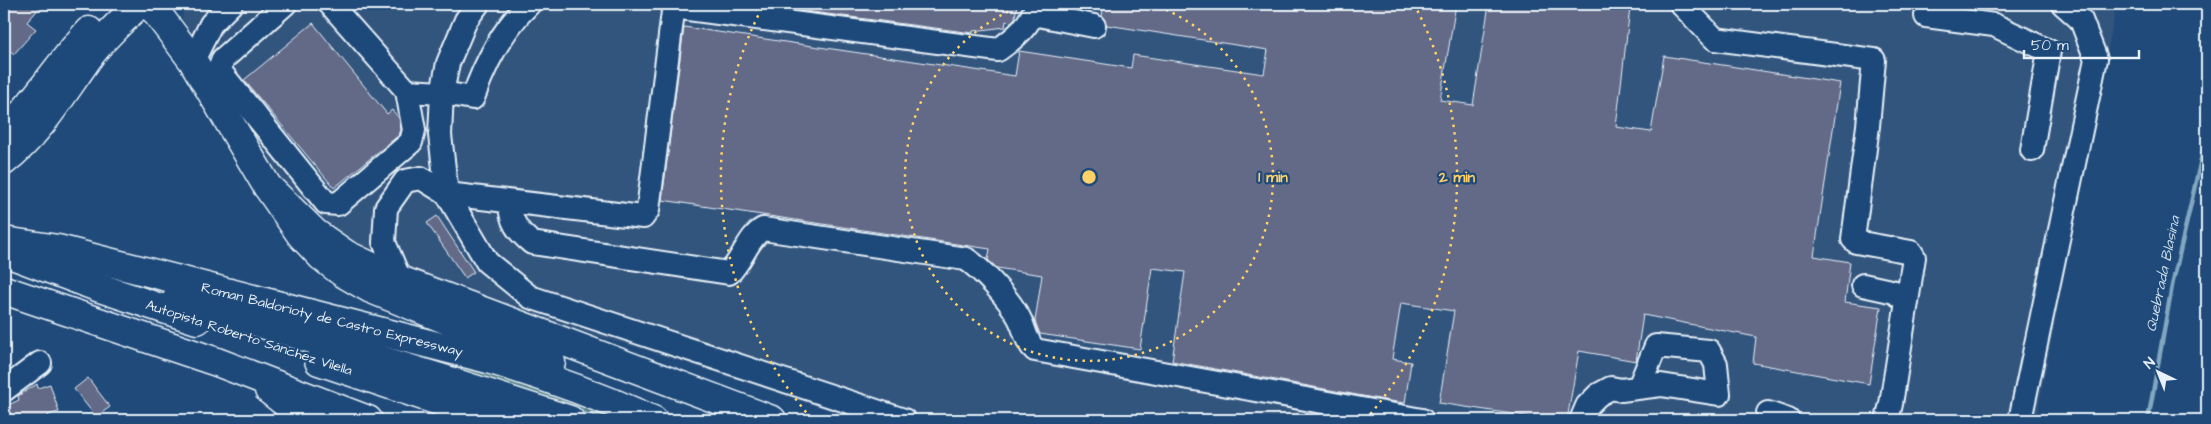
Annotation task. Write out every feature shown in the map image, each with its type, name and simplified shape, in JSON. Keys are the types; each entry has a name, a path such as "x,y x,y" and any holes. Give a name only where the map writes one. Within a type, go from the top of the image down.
{"main road":[{"path":"4,134 29,106 70,51 102,16 131,4"},
{"path":"4,161 49,114 93,52 139,4"},
{"path":"150,4 193,60 267,186 301,235 322,257 342,273 371,289 600,382 650,419"},
{"path":"267,186 315,233 347,255 400,280 772,420"},
{"path":"9,245 56,258 570,420"},
{"name":"Roman Baldorioty de Castro Expressway","path":"9,245 58,250 488,359 551,378 592,393 650,419"},
{"name":"Autopista Roberto Sánchez Vilella","path":"9,245 97,288 495,420"},
{"path":"4,290 248,374 368,420"},
{"path":"248,374 307,420"}],"street":[{"path":"193,60 211,24 231,4"},
{"path":"285,4 222,59 219,70 326,203 338,204 411,142 414,130 407,91 330,4"},
{"path":"478,4 466,20 448,63 442,93 440,135 447,194 487,262 530,298 904,420"},
{"path":"407,91 442,93 473,98 485,66 514,18 529,4"},
{"path":"1681,4 1715,39 1874,60 1868,126 1853,239 1856,242 1911,252 1914,257 1892,404 1887,420"},
{"path":"2020,420 2096,59 2081,20 2063,4"},
{"path":"400,280 384,242 386,208 406,181 421,178 447,194 643,217 648,210 673,5 998,50 1019,34 1035,9 1094,26"},
{"path":"1926,16 1994,25 2049,51 2032,150"},
{"path":"414,130 440,135"},
{"path":"510,202 510,216 518,232 532,243 729,273 744,254 756,232 763,229 966,259 979,268 1018,316 1030,346 1034,350 1422,420"},
{"path":"1863,285 1895,292 1907,302"},
{"path":"4,390 40,363"},
{"path":"1581,420 1587,406 1598,395 1611,388 1621,390 1639,387"}],"shaded area":[{"path":"184,4 2102,4 2115,13 2036,420 859,420 646,350 493,306 347,249 269,168 215,71 182,19"}],"green space":[{"path":"220,301 486,365 631,420 605,420 558,402"}],"building":[{"path":"4,4 43,4 27,22 36,29 14,54 4,46"},
{"path":"774,4 1017,4 1015,18 1011,22 1006,21 1005,27 973,31 973,33 774,7"},
{"path":"1104,4 1456,4 1440,100 1473,105 1489,4 1596,4 1630,8 1616,127 1651,132 1664,56 1840,83 1814,256 1850,262 1845,302 1881,307 1869,384 1753,363 1756,337 1643,315 1636,361 1579,351 1567,420 1552,420 1439,403 1454,311 1401,303 1392,359 1411,362 1405,403 1390,401 1172,361 1185,272 1152,268 1140,349 1040,334 1035,321 1042,275 997,268 988,260 990,249 662,200 684,27 1015,76 1019,51 1131,68 1133,55 1264,74 1268,50 1107,25 1102,16"},
{"path":"313,23 387,114 392,110 399,118 401,130 399,135 334,188 244,80"},
{"path":"437,216 474,272 465,278 427,223"},
{"path":"88,378 110,407 96,417 74,389"},
{"path":"37,384 38,388 50,384 59,412 48,415 50,420 4,420 4,407 19,400 18,396"}],"waterway":[{"name":"Quebrada Blasina","path":"2148,420 2172,286 2207,133"}]}
